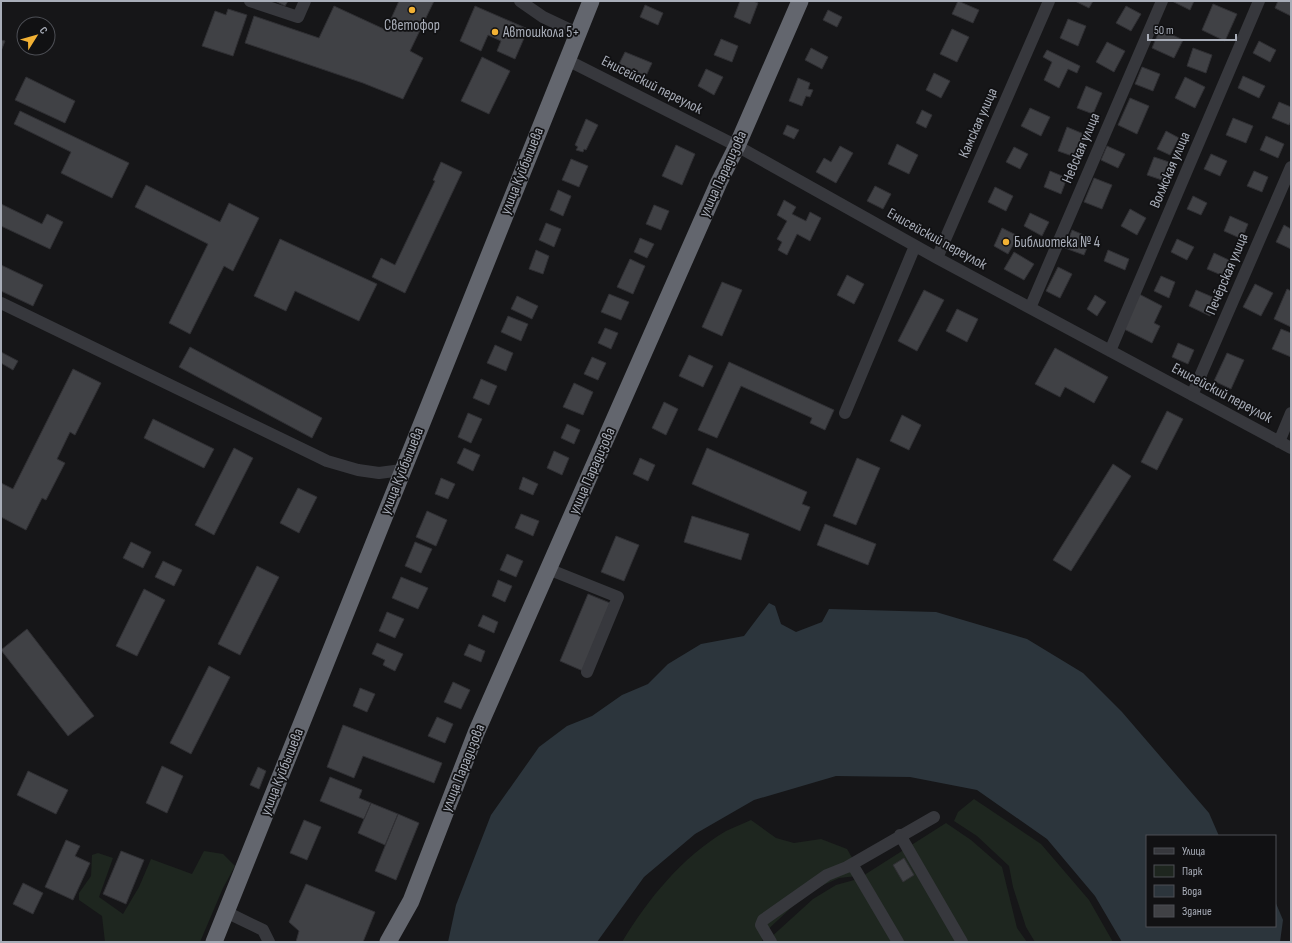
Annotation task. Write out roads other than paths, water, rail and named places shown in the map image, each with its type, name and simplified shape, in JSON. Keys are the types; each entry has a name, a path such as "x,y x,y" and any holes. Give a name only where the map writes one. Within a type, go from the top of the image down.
{"highway":[{"name":"улица Куйбышева","path":"214,942 591,1"},
{"name":"улица Парадизова","path":"388,942 411,901 476,734 719,182 738,146 800,1"}],"street":[{"path":"250,1 298,17 305,1"},
{"path":"520,1 543,17 579,34"},
{"name":"Камская улица","path":"936,258 1049,1"},
{"name":"Невская улица","path":"1030,308 1162,1"},
{"name":"Волжская улица","path":"1110,351 1259,1"},
{"name":"Енисейский переулок","path":"568,60 738,146 936,258 1291,448"},
{"name":"Печёрская улица","path":"1192,395 1291,167"},
{"path":"845,413 915,246"},
{"path":"1,303 327,461 358,470 379,474 402,470"},
{"path":"1279,442 1291,413"},
{"path":"548,569 618,597 587,672"},
{"path":"771,942 761,925 764,920 827,875 852,864 934,816"},
{"path":"900,835 962,942"},
{"path":"852,864 898,942"},
{"path":"226,912 263,930 269,942"}],"water":[{"path":"769,603 775,606 781,624 796,632 822,622 829,609 936,612 1027,639 1083,673 1122,712 1209,813 1219,835 1146,835 1146,927 1276,927 1276,903 1283,920 1280,942 1122,942 1095,896 1047,839 977,790 910,777 836,776 754,800 695,834 644,877 597,942 448,942 456,905 491,815 539,747 567,726 592,716 622,695 648,684 668,664 701,644 744,636"}],"place":[{"name":"Светофор","path":"412,10"},
{"name":"Автошкола 5+","path":"495,32"},
{"name":"Библиотека № 4","path":"1006,242"}]}
